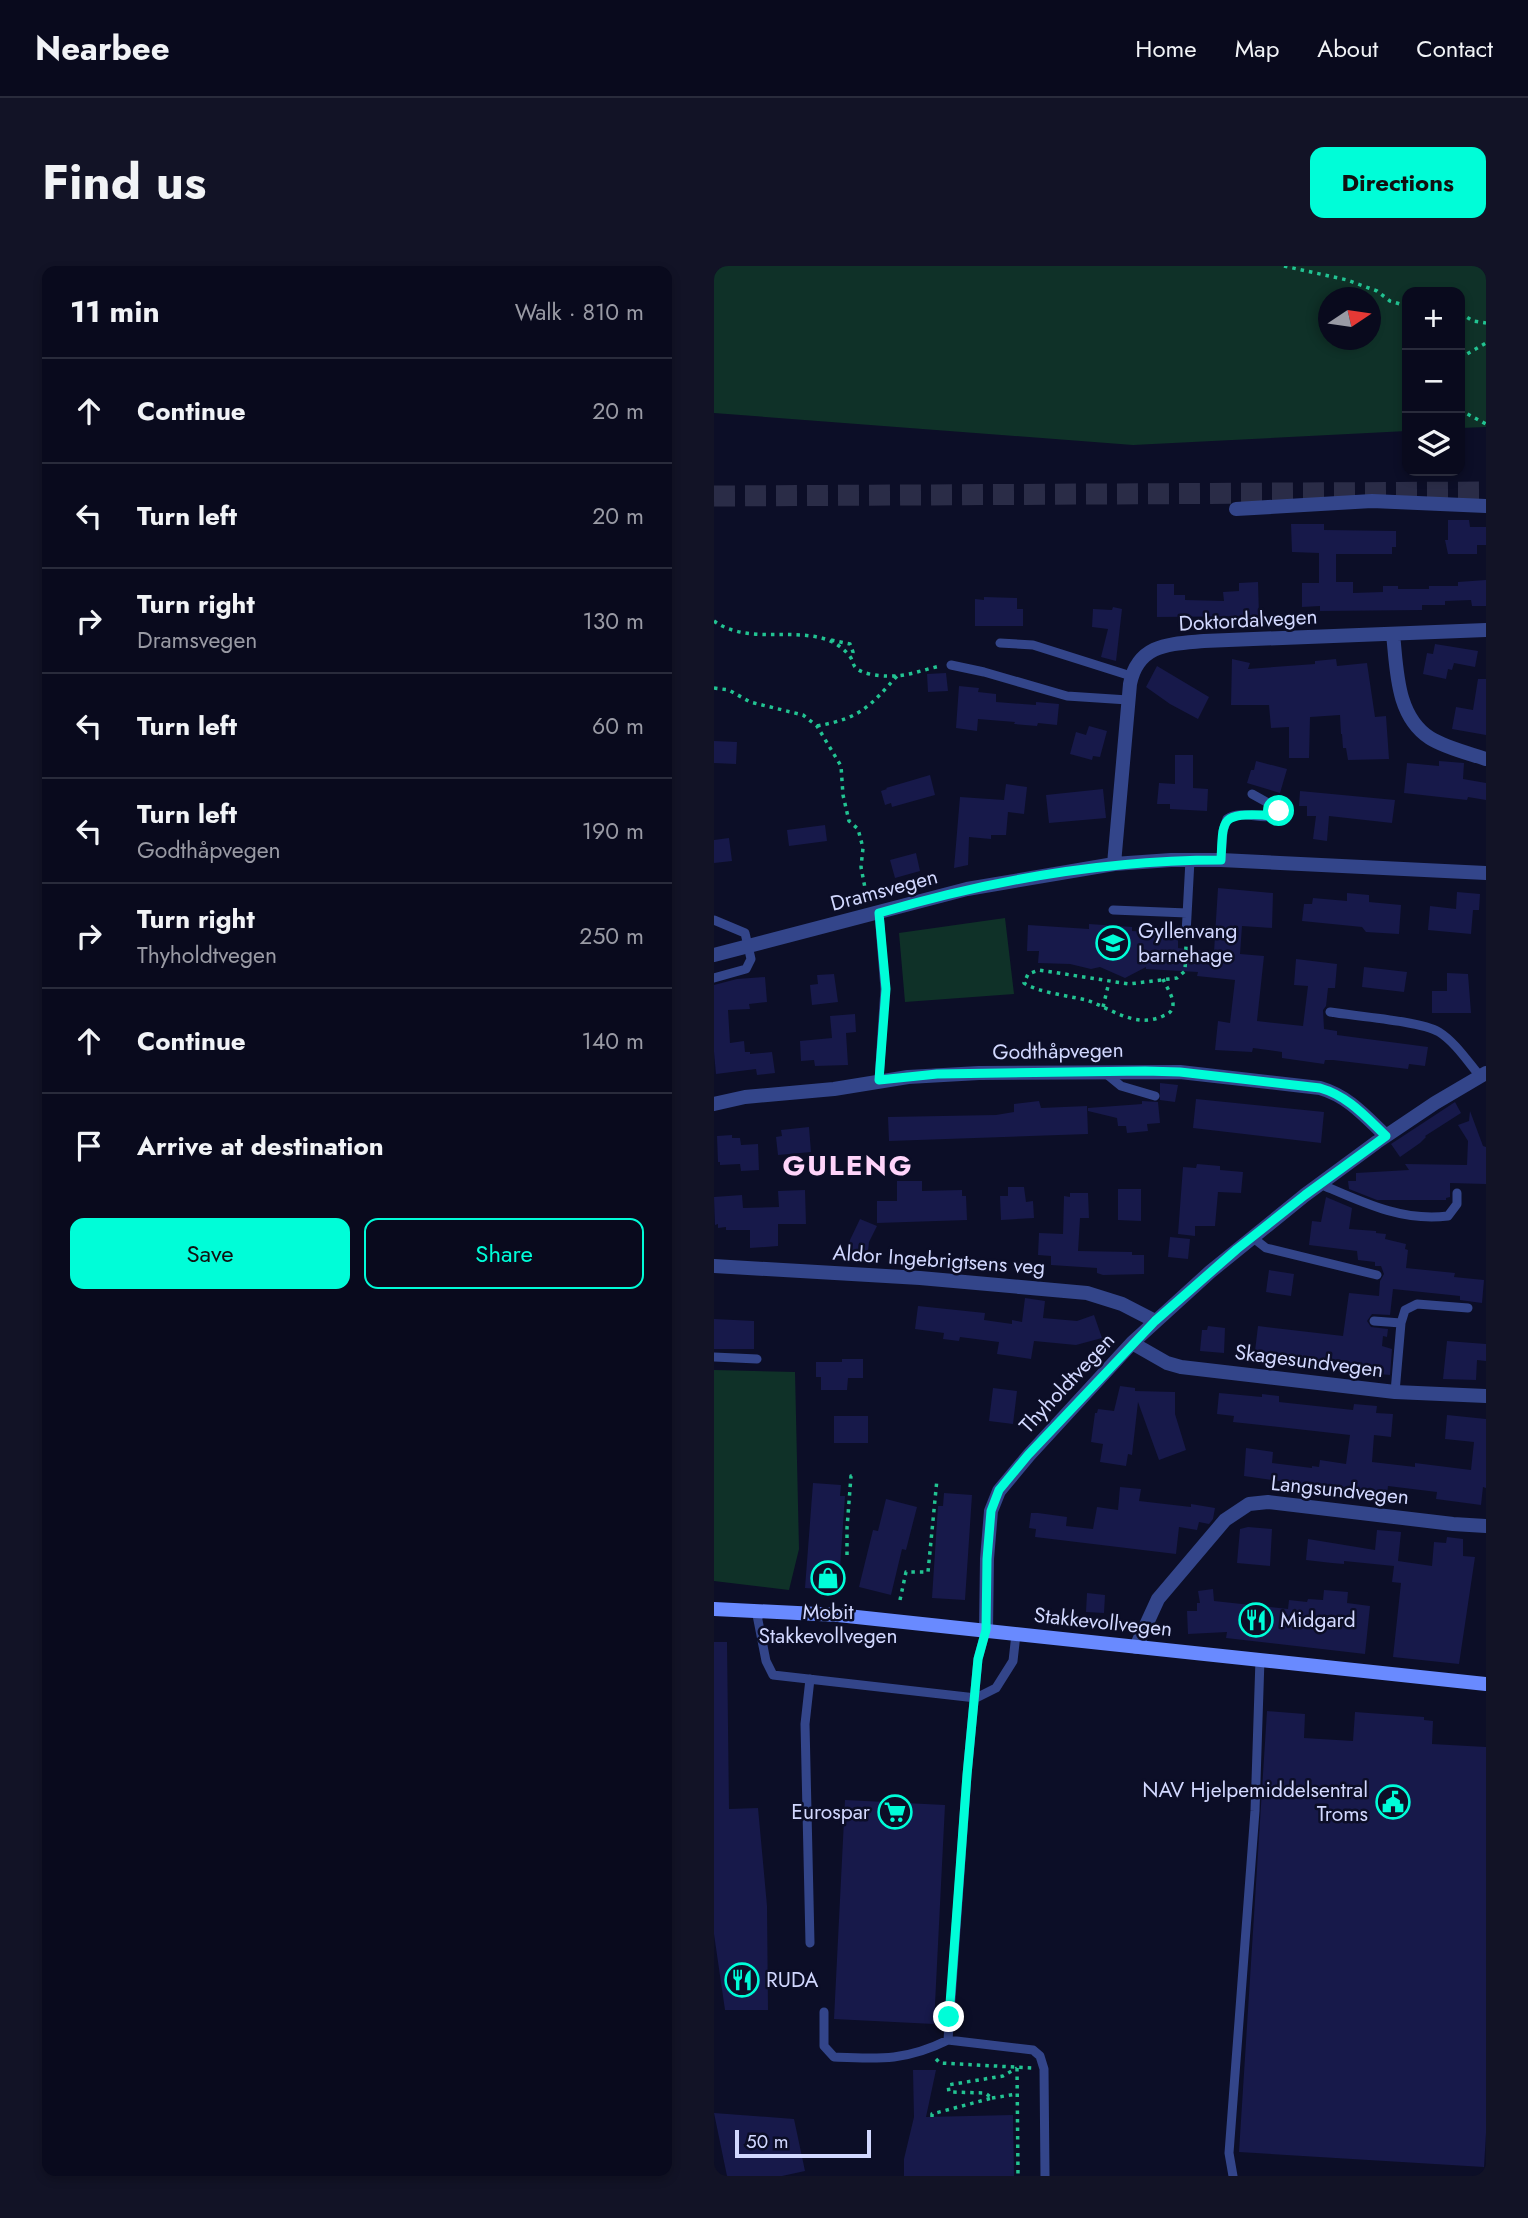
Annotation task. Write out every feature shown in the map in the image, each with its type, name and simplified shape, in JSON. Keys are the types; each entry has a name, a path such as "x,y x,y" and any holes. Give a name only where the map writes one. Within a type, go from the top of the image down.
{"street":[{"path":"1236,509 1382,501 1486,506"},
{"name":"Doktordalvegen","path":"1131,676 1142,658 1151,650 1171,644 1486,630"},
{"path":"1394,634 1402,697 1417,727 1431,739 1486,759"},
{"path":"1114,864 1131,676"},
{"name":"Dramsvegen","path":"714,956 876,908 967,889 1114,864 1221,860 1486,873"},
{"name":"Godthåpvegen","path":"714,1104 745,1097 834,1089 879,1080 937,1074 1180,1072 1320,1088 1343,1097 1386,1136"},
{"name":"Thyholdtvegen","path":"986,1630 991,1511 999,1490 1028,1455 1132,1343 1252,1237 1386,1136 1483,1075"},
{"name":"Aldor Ingebrigtsens veg","path":"714,1266 920,1278 1087,1293 1122,1304 1155,1321"},
{"name":"Skagesundvegen","path":"1132,1343 1167,1363 1181,1367 1395,1392 1486,1396"},
{"name":"Langsundvegen","path":"1136,1647 1158,1599 1224,1520 1249,1504 1268,1502 1486,1526"},
{"name":"Stakkevollvegen","path":"714,1609 838,1615 1486,1684"}],"lane":[{"path":"1000,643 1033,645 1131,676"},
{"path":"951,665 1068,696 1128,700"},
{"path":"1221,860 1227,819 1239,814 1274,816 1279,813 1277,808 1252,794"},
{"path":"1186,933 1191,860"},
{"path":"876,908 886,989 879,1080"},
{"path":"1114,910 1187,913"},
{"path":"714,920 745,933 751,959 746,969 714,978"},
{"path":"1330,1012 1417,1025 1438,1031 1483,1075"},
{"path":"1103,1071 1121,1086 1154,1096"},
{"path":"1320,1185 1384,1211 1431,1218 1448,1216 1457,1204 1457,1193"},
{"path":"1252,1237 1266,1248 1377,1275"},
{"path":"1395,1392 1401,1323 1405,1310 1413,1305 1468,1308"},
{"path":"1374,1321 1401,1323"},
{"path":"714,1357 757,1359"},
{"path":"756,1610 766,1661 773,1675 976,1698 996,1688 1013,1661 1016,1634"},
{"path":"948,2040 967,1775 978,1659 986,1630"},
{"path":"1233,2176 1229,2152 1255,1811 1261,1659"},
{"path":"810,1679 805,1724 810,1943"},
{"path":"824,2012 824,2046 834,2057 902,2058 948,2040 1033,2050 1040,2056 1044,2069 1045,2176"}],"path":[{"path":"1284,266 1347,280 1377,290 1390,301 1402,305"},
{"path":"1465,316 1473,321 1486,323"},
{"path":"1465,355 1486,343"},
{"path":"1465,413 1486,424"},
{"path":"714,621 726,629 740,632 806,634 850,644 854,667 863,672 887,676 915,674 930,668 951,665"},
{"path":"829,640 852,660"},
{"path":"817,726 856,715 877,699 899,674"},
{"path":"714,688 729,690 750,702 803,715 817,726 841,766 843,795 849,821 858,829 863,848 862,877 876,908"},
{"path":"1163,979 1173,1007 1169,1013 1159,1018 1133,1019 1084,1000 1025,985 1024,978 1039,970 1129,984 1163,979 1177,978 1185,971 1186,933"},
{"path":"1103,1007 1109,982"},
{"path":"847,1555 851,1476 855,1475"},
{"path":"900,1600 906,1572 928,1572 937,1479"},
{"path":"928,2050 940,2063 1044,2069"},
{"path":"1017,2068 1018,2176"},
{"path":"992,2098 985,2093 949,2092 948,2085 1003,2076 1017,2068"},
{"path":"932,2116 992,2098 1018,2094"}],"green space":[{"path":"714,266 1486,266 1486,427 1465,428 1465,287 1402,287 1402,431 1133,445 714,413"},
{"path":"1005,918 1014,994 905,1002 899,933"},
{"path":"714,1370 795,1372 799,1549 789,1590 714,1581"}],"building":[{"path":"1448,520 1469,520 1470,527 1486,527 1486,545 1477,545 1477,554 1448,554 1445,540 1448,540"},
{"path":"1291,524 1324,524 1324,530 1396,531 1396,547 1392,547 1392,554 1336,554 1336,582 1353,582 1353,593 1383,592 1383,586 1429,589 1429,586 1458,586 1458,582 1486,580 1486,606 1472,606 1471,600 1445,601 1445,605 1422,605 1422,610 1320,611 1320,606 1302,607 1302,583 1319,583 1319,553 1292,552"},
{"path":"1258,582 1259,616 1157,617 1157,584 1174,584 1174,595 1185,595 1185,600 1224,601 1223,592 1239,591 1239,583"},
{"path":"984,597 1017,598 1017,609 1023,609 1023,626 975,626 975,599 984,600"},
{"path":"1113,607 1122,609 1116,661 1101,657 1108,629 1092,627 1093,609 1112,610"},
{"path":"1435,644 1478,651 1475,667 1454,663 1452,670 1448,669 1446,679 1423,674 1427,653 1433,654"},
{"path":"1232,659 1250,663 1248,669 1315,664 1315,661 1336,659 1337,666 1367,663 1375,717 1386,716 1389,759 1348,760 1346,748 1343,748 1340,715 1310,717 1309,758 1289,758 1289,727 1271,728 1269,705 1231,705"},
{"path":"1157,666 1209,697 1198,719 1146,687"},
{"path":"946,673 948,691 928,692 927,674"},
{"path":"1478,679 1486,679 1486,735 1452,729 1456,707 1473,710"},
{"path":"959,686 979,688 978,692 996,694 996,702 1059,704 1057,725 1038,723 1037,726 978,719 977,731 956,728"},
{"path":"1089,726 1107,731 1100,757 1093,756 1092,760 1070,754 1076,732 1086,735"},
{"path":"714,741 737,742 736,764 714,763"},
{"path":"1175,755 1193,755 1193,788 1208,789 1207,811 1170,809 1170,804 1157,804 1159,783 1175,784"},
{"path":"1256,761 1287,769 1280,793 1247,783"},
{"path":"1439,761 1464,763 1463,779 1486,783 1486,800 1404,793 1407,763 1439,766"},
{"path":"930,775 935,795 892,807 891,803 885,805 881,791"},
{"path":"1006,784 1027,787 1024,814 1008,812 1006,835 991,835 991,839 969,837 968,865 954,868 960,797 1004,800"},
{"path":"1103,789 1106,818 1049,823 1046,795"},
{"path":"1300,791 1395,800 1392,823 1329,816 1327,841 1313,839 1316,816 1307,816 1307,806 1299,806"},
{"path":"825,825 827,841 789,846 787,830"},
{"path":"729,838 732,861 714,863 714,840"},
{"path":"916,853 920,871 895,878 890,860"},
{"path":"1218,888 1273,893 1272,928 1242,926 1240,954 1264,956 1257,1021 1303,1026 1308,986 1294,985 1296,959 1337,964 1335,988 1328,988 1323,1010 1324,1029 1337,1031 1337,1035 1428,1047 1425,1066 1409,1064 1408,1069 1333,1060 1325,1060 1324,1064 1282,1058 1282,1052 1253,1048 1252,1052 1215,1050 1218,1021 1230,1023 1235,980 1197,976 1198,972 1146,967 1125,978 1100,967 1091,969 1070,964 1038,963 1039,951 1027,951 1028,925 1089,929 1089,924 1132,927 1132,931 1178,934 1178,948 1214,952"},
{"path":"1457,892 1480,894 1479,910 1473,910 1471,934 1428,930 1430,906 1456,909"},
{"path":"1347,893 1369,895 1369,902 1401,905 1399,934 1366,932 1362,927 1302,921 1304,904 1312,904 1313,898 1347,901"},
{"path":"1364,967 1407,972 1404,992 1362,987"},
{"path":"1447,973 1468,974 1471,1013 1432,1013 1432,991 1447,991"},
{"path":"834,974 838,1002 812,1005 810,985 818,984 817,975"},
{"path":"765,977 767,1002 749,1004 750,1009 728,1010 730,1043 744,1041 745,1052 750,1054 772,1052 775,1073 757,1075 756,1069 716,1074 714,985 737,979"},
{"path":"855,1014 856,1032 846,1033 848,1065 815,1066 814,1060 801,1061 800,1041 832,1038 830,1016"},
{"path":"1160,1083 1178,1085 1175,1102 1160,1100"},
{"path":"1196,1099 1324,1112 1321,1143 1193,1128"},
{"path":"1039,1101 1041,1108 1087,1106 1088,1134 889,1141 888,1117 996,1115 1014,1112 1014,1104"},
{"path":"1142,1101 1158,1102 1160,1123 1147,1124 1148,1131 1127,1133 1126,1126 1118,1126 1117,1118 1088,1111 1088,1108 1142,1104"},
{"path":"1455,1102 1461,1113 1425,1136 1420,1143 1400,1157 1391,1144"},
{"path":"1470,1111 1483,1146 1486,1147 1486,1184 1450,1183 1450,1197 1446,1200 1377,1200 1349,1189 1348,1181 1356,1181 1356,1173 1409,1170 1405,1164 1467,1165 1468,1141 1458,1125 1469,1121"},
{"path":"809,1127 811,1152 778,1155 776,1137 782,1136 781,1130"},
{"path":"732,1135 732,1138 740,1138 741,1145 758,1144 759,1170 741,1171 740,1164 720,1165 717,1136"},
{"path":"1197,1164 1243,1172 1241,1193 1218,1192 1215,1226 1195,1226 1195,1236 1178,1234 1183,1167 1196,1168"},
{"path":"897,1181 922,1181 922,1191 962,1190 962,1196 966,1196 967,1220 877,1223 877,1201 897,1201"},
{"path":"1008,1187 1024,1187 1026,1202 1033,1201 1034,1218 1001,1220 1000,1196 1008,1196"},
{"path":"1118,1189 1141,1189 1141,1221 1118,1220"},
{"path":"805,1190 806,1224 778,1224 778,1246 750,1248 750,1230 726,1230 726,1227 718,1228 718,1224 715,1225 714,1197 742,1195 743,1208 779,1207 778,1191"},
{"path":"1070,1193 1088,1193 1089,1218 1080,1218 1078,1251 1132,1252 1132,1255 1144,1255 1144,1274 1103,1275 1097,1273 1097,1268 1051,1265 1051,1256 1038,1255 1039,1233 1063,1234 1064,1196 1070,1197"},
{"path":"1326,1197 1352,1208 1349,1229 1376,1231 1386,1234 1385,1239 1406,1244 1406,1268 1455,1273 1454,1277 1484,1280 1482,1303 1460,1300 1460,1296 1393,1289 1390,1315 1372,1314 1367,1321 1371,1327 1388,1329 1387,1337 1383,1336 1382,1346 1392,1349 1390,1375 1370,1373 1370,1367 1353,1366 1349,1361 1255,1351 1258,1326 1343,1336 1349,1293 1379,1296 1380,1281 1384,1274 1381,1266 1375,1266 1375,1262 1358,1260 1357,1251 1309,1245 1312,1221 1321,1222"},
{"path":"860,1219 877,1226 869,1242 867,1260 847,1257 850,1240"},
{"path":"1170,1237 1190,1239 1188,1259 1168,1257"},
{"path":"1269,1270 1294,1274 1291,1296 1266,1292"},
{"path":"1025,1298 1045,1301 1043,1318 1077,1321 1094,1315 1102,1338 1076,1345 1034,1341 1031,1359 997,1354 999,1342 960,1337 959,1341 943,1339 944,1333 915,1329 918,1306 985,1313 984,1320 1012,1324 1012,1320 1022,1322"},
{"path":"714,1319 754,1321 754,1349 714,1349"},
{"path":"1208,1326 1225,1328 1224,1353 1200,1351 1202,1330 1207,1330"},
{"path":"1447,1341 1486,1344 1486,1361 1477,1360 1476,1380 1443,1379"},
{"path":"842,1359 863,1359 863,1378 848,1378 847,1390 821,1390 821,1377 816,1377 816,1362 842,1362"},
{"path":"1120,1386 1135,1388 1135,1391 1175,1392 1175,1414 1186,1450 1159,1460 1138,1402 1132,1455 1128,1454 1126,1466 1100,1462 1103,1444 1091,1442 1095,1413 1098,1409 1114,1411"},
{"path":"993,1388 1017,1391 1013,1424 989,1421"},
{"path":"1219,1393 1279,1396 1279,1402 1353,1410 1354,1404 1377,1406 1376,1413 1393,1414 1391,1437 1374,1435 1372,1462 1415,1467 1415,1463 1471,1470 1474,1442 1445,1439 1447,1415 1486,1419 1486,1488 1483,1487 1481,1505 1436,1499 1437,1492 1388,1486 1387,1494 1377,1493 1376,1502 1360,1499 1360,1494 1353,1492 1244,1476 1246,1448 1273,1452 1272,1463 1312,1468 1319,1467 1320,1460 1346,1464 1350,1435 1233,1422 1234,1416 1217,1414"},
{"path":"834,1416 868,1416 868,1443 834,1443"},
{"path":"813,1483 841,1485 840,1496 845,1496 839,1582 834,1581 833,1590 805,1588"},
{"path":"1120,1487 1141,1489 1139,1501 1215,1508 1213,1519 1209,1524 1199,1522 1197,1530 1179,1527 1176,1554 1035,1537 1036,1529 1029,1528 1031,1513 1038,1513 1067,1517 1066,1526 1093,1529 1097,1507 1118,1510"},
{"path":"944,1493 972,1495 965,1600 932,1598 938,1506 943,1506"},
{"path":"886,1499 917,1507 906,1550 902,1549 891,1595 859,1587 873,1530 878,1531"},
{"path":"1240,1529 1272,1529 1270,1566 1237,1563"},
{"path":"1377,1530 1401,1532 1398,1561 1432,1566 1434,1542 1446,1543 1447,1537 1463,1539 1463,1556 1475,1557 1459,1664 1393,1657 1401,1583 1392,1582 1394,1566 1306,1560 1308,1539 1375,1550"},
{"path":"1213,1589 1214,1601 1288,1609 1289,1600 1323,1600 1324,1590 1348,1592 1347,1603 1370,1606 1365,1654 1226,1638 1227,1632 1188,1634 1187,1611 1197,1611 1197,1603 1200,1603 1198,1591"},
{"path":"1087,1593 1105,1595 1104,1613 1086,1612"},
{"path":"714,1642 727,1642 729,1809 758,1808 767,1906 768,2010 725,2010 714,1934"},
{"path":"1267,1711 1305,1714 1304,1738 1353,1741 1355,1712 1424,1717 1424,1720 1433,1721 1432,1744 1486,1747 1484,2167 1239,2152"},
{"path":"845,1800 945,1805 934,2024 834,2019"},
{"path":"913,2070 936,2070 926,2117 1013,2115 1014,2176 904,2176 904,2159 914,2117"},
{"path":"714,2113 794,2119 805,2171 782,2176 727,2176"}],"tunnel":[{"path":"714,496 1486,492"}],"place":[{"name":"Gyllenvang barnehage","path":"1113,943"},
{"name":"Mobit Stakkevollvegen","path":"828,1578"},
{"name":"Midgard","path":"1256,1620"},
{"name":"NAV Hjelpemiddelsentral Troms","path":"1393,1802"},
{"name":"Eurospar","path":"895,1812"},
{"name":"RUDA","path":"742,1980"}],"district":[{"name":"GULENG","path":"848,1165"}],"route":[{"path":"949,2017 978,1659 986,1630 991,1511 999,1490 1028,1455 1155,1321 1237,1249 1386,1136 1356,1107 1333,1091 1180,1072 1047,1071 937,1074 879,1080 886,989 879,913 967,889 1043,875 1114,864 1221,860 1227,819 1239,814 1274,816 1279,811"}]}
